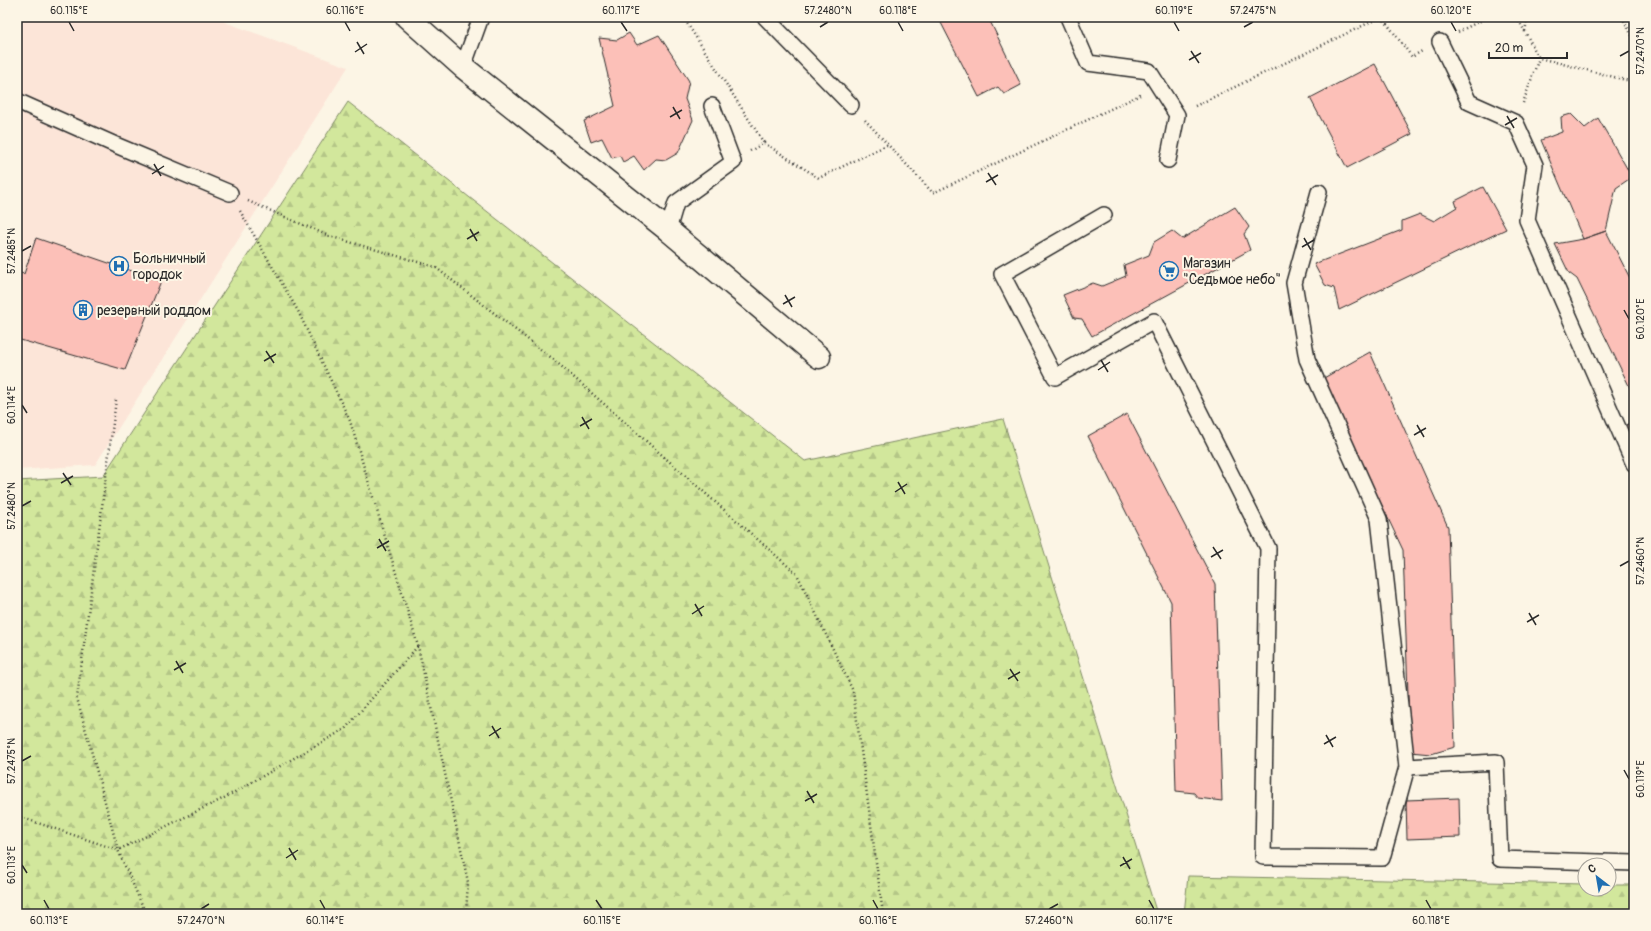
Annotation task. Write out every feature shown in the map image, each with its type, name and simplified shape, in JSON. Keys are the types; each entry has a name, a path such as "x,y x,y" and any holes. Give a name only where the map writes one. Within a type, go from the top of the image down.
{"street":[{"path":"407,17 463,67 668,230 819,356"}],"lane":[{"path":"463,67 481,17"},
{"path":"765,17 851,105"},
{"path":"1068,17 1088,63 1149,71 1176,115 1168,160"},
{"path":"1440,42 1469,102 1516,123 1535,165 1527,220 1634,464"},
{"path":"17,101 118,146 230,192"},
{"path":"668,230 676,203 733,162 712,106"},
{"path":"1104,215 1002,274 1055,377 1154,321 1268,548 1263,857 1382,858 1407,767 1379,519 1307,359 1294,283 1319,192"},
{"path":"1407,767 1496,762 1500,860 1634,863"}],"path":[{"path":"683,17 764,142 819,178 889,144"},
{"path":"1176,115 1382,17 1412,57"},
{"path":"1467,28 1488,17"},
{"path":"1516,17 1539,58 1516,123"},
{"path":"1525,31 1528,17"},
{"path":"1622,17 1634,40"},
{"path":"1539,58 1634,82"},
{"path":"851,105 889,144 933,193 1158,86"},
{"path":"733,162 764,142"},
{"path":"230,192 298,311 350,421 418,646 468,882 466,914"},
{"path":"230,192 329,236 435,267 553,359 797,574 853,691 883,914"},
{"path":"116,400 77,698 118,850 146,914"},
{"path":"17,816 118,850 226,797 344,729 418,646"}],"shaded area":[{"name":"Больничный городок","path":"17,17 211,17 348,67 95,465 17,470"}],"green space":[{"path":"348,102 805,461 1003,419 1157,914 17,914 17,481 103,476"},
{"path":"1188,876 1577,884 1577,897 1617,897 1617,885 1634,885 1634,914 1184,914"}],"building":[{"path":"938,17 988,17 1021,85 1004,94 998,87 979,97"},
{"path":"629,33 637,45 659,35 689,81 685,99 693,120 678,153 666,160 656,159 644,170 634,156 623,162 620,156 612,158 602,138 591,142 584,121 615,106 599,38 617,40"},
{"path":"1375,64 1412,134 1347,168 1310,98"},
{"path":"1571,114 1585,128 1598,118 1632,177 1616,188 1606,231 1583,239 1541,140 1562,132 1561,117"},
{"path":"1483,187 1506,229 1339,310 1334,288 1325,285 1314,264 1402,230 1402,221 1420,214 1434,221 1457,207 1455,201"},
{"name":"Магазин \"Седьмое небо\"","path":"1235,207 1249,227 1244,234 1250,250 1092,336 1082,319 1074,318 1063,295 1093,283 1102,286 1126,276 1124,265 1149,255 1154,242 1172,231 1182,239"},
{"path":"1606,231 1634,286 1634,396 1577,279 1569,273 1555,244 1583,239"},
{"name":"резервный роддом","path":"36,238 161,281 125,370 17,339 17,272 24,274"},
{"path":"1370,352 1448,527 1455,747 1431,754 1410,752 1403,550 1322,379"},
{"path":"1127,414 1215,584 1222,801 1198,798 1194,793 1176,791 1171,602 1088,436"},
{"path":"1634,421 1634,450 1623,427"},
{"path":"1459,798 1460,837 1407,839 1406,800"}],"place":[{"name":"Больничный городок","path":"119,266"},
{"name":"Магазин \"Седьмое небо\"","path":"1169,271"},
{"name":"резервный роддом","path":"83,310"}]}
